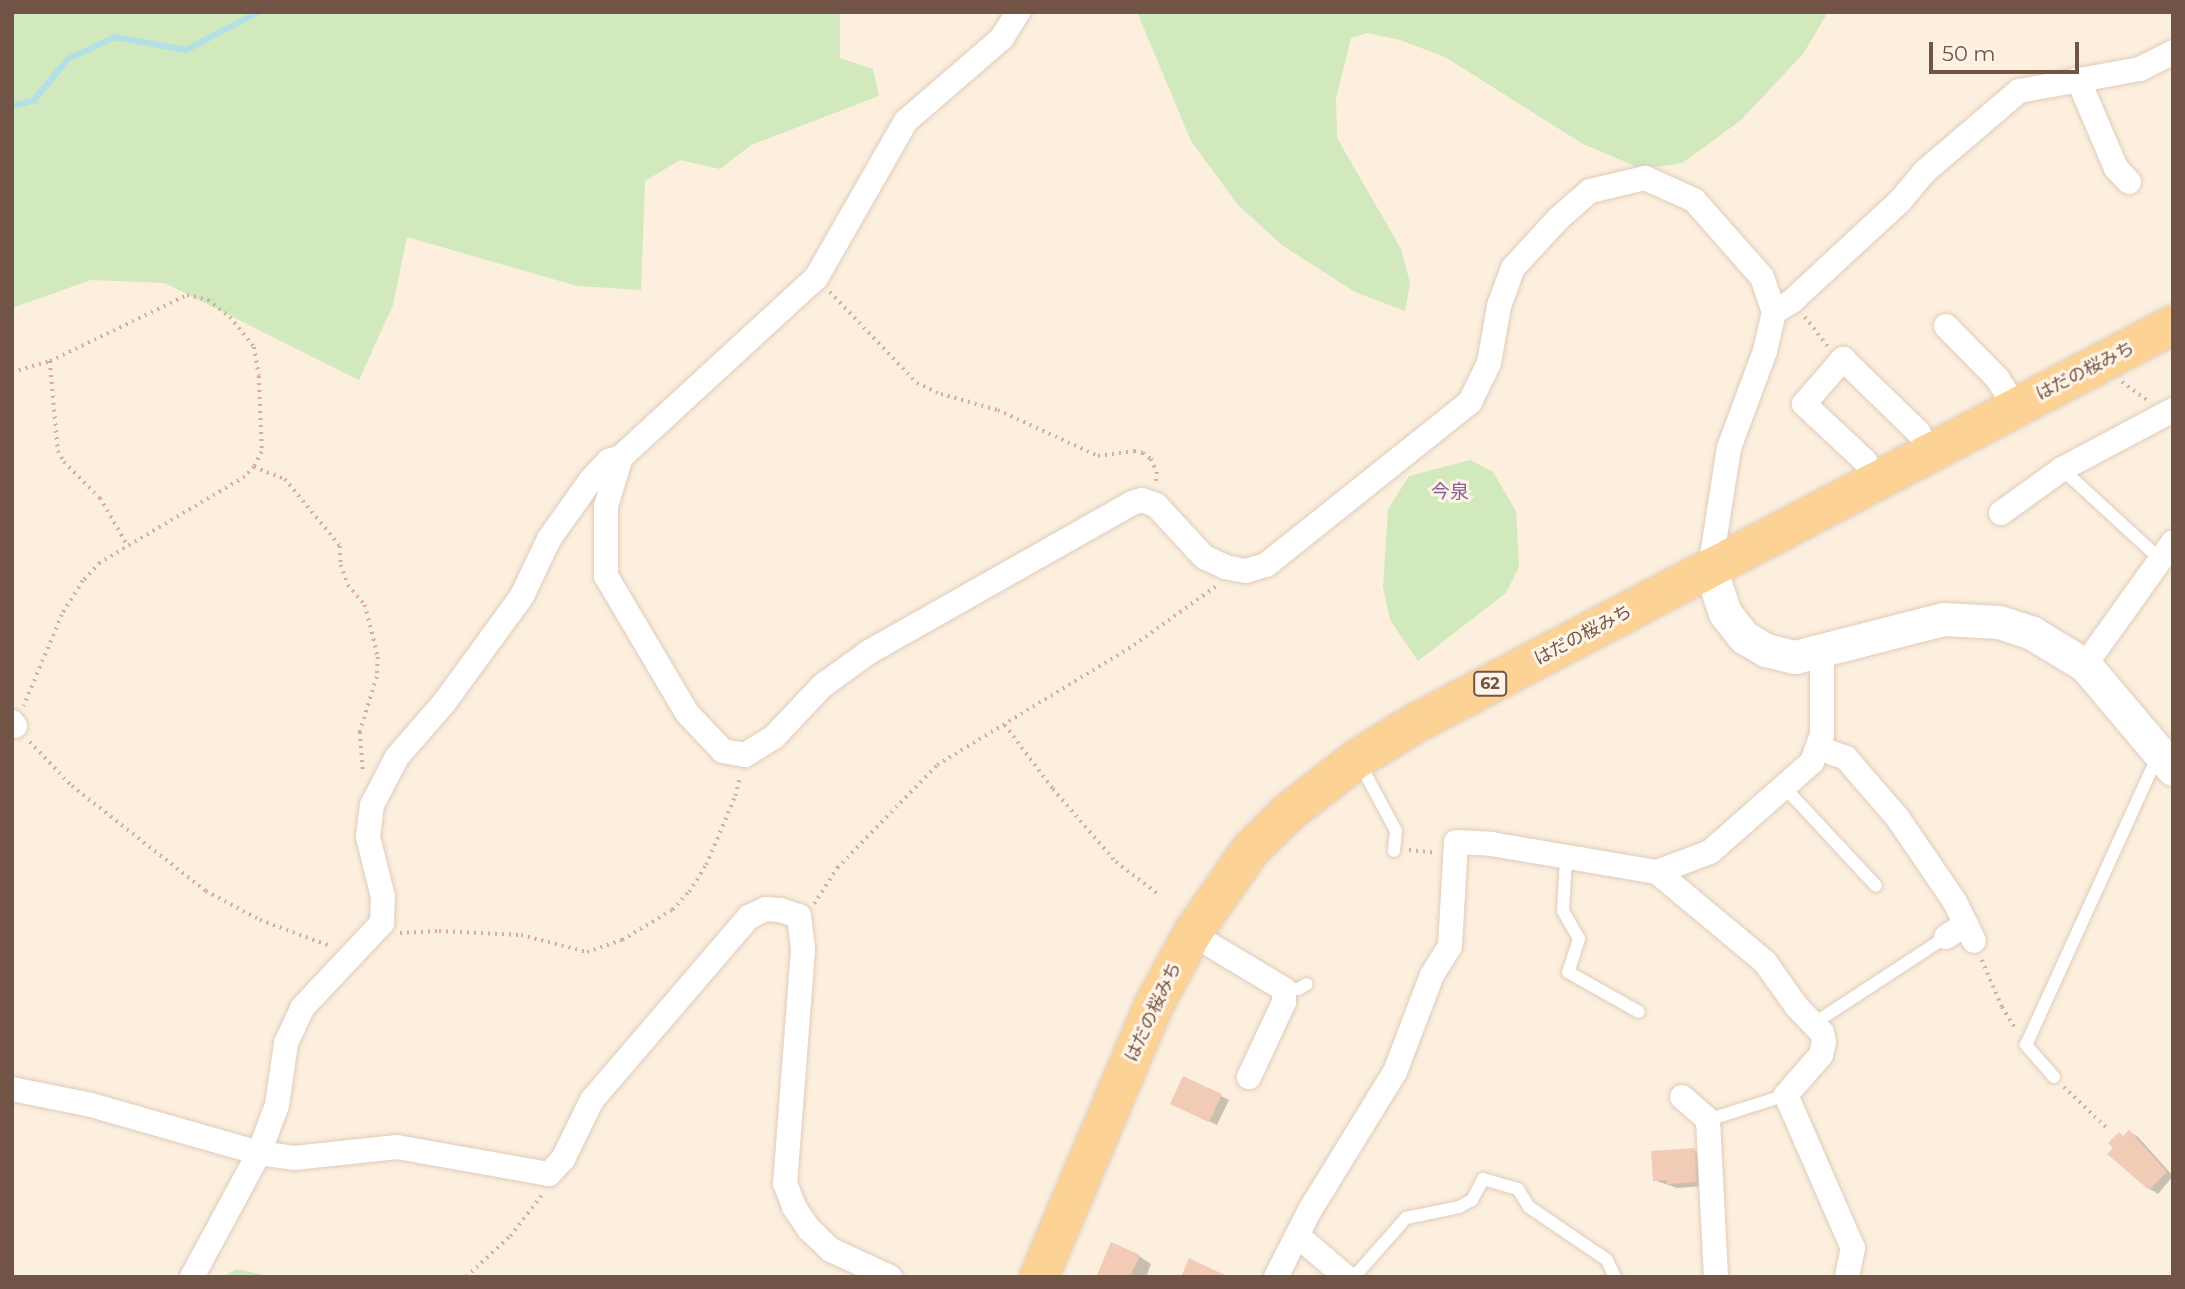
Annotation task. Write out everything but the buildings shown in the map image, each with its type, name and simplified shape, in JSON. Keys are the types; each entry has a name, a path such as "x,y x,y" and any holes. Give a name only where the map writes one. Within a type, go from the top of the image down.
{"main road":[{"name":"はだの桜みち","path":"1039,1277 1154,1005 1192,934 1251,849 1289,812 1357,759 1416,723 1930,451 2173,326"}],"street":[{"path":"192,1277 259,1153 277,1105 283,1055 302,1008 382,923 383,897 368,837 372,805 397,757 444,703 522,596 549,540 590,480 610,461 621,457 816,278 906,121 1002,38 1018,12"},
{"path":"1773,312 1792,301 1900,201 1924,172 2019,91 2140,69 2173,52"},
{"path":"2078,79 2116,176"},
{"path":"621,457 606,506 606,576 687,713 723,751 745,755 774,737 822,685 869,652 1132,503 1149,501 1204,557 1246,571 1266,565 1470,402 1489,363 1499,306 1513,268 1559,218 1590,191 1645,178 1694,200 1762,277 1773,312 1765,351 1729,448 1710,568 1725,612 1744,637 1766,650 1795,657 1943,619 1968,618 1999,622 2032,633 2085,665 2166,761"},
{"path":"1945,326 1997,378 2016,407"},
{"path":"1878,480 1864,460 1804,404 1843,359 1918,432 1930,451"},
{"path":"2001,513 2062,469 2169,412"},
{"path":"2085,665 2167,551"},
{"path":"1276,1277 1299,1237 1310,1210 1395,1072 1433,975 1450,946 1456,842 1491,844 1566,859 1657,872 1710,852 1786,789 1812,762 1822,735 1822,651"},
{"path":"1819,748 1846,758 1897,817 1930,863 1962,934"},
{"path":"1657,872 1765,962 1822,1033 1824,1042 1821,1055 1786,1095 1853,1248 1847,1277"},
{"path":"12,1089 91,1105 259,1153 293,1158 397,1147 549,1174 563,1159 592,1100 749,917 766,909 780,910 799,916 803,950 785,1183 794,1207 809,1229 831,1250 890,1277"},
{"path":"1192,934 1296,987 1284,1002 1249,1077"},
{"path":"1682,1097 1708,1120 1716,1277"},
{"path":"1299,1237 1346,1277"}],"lane":[{"path":"2062,469 2167,551"},
{"path":"1357,759 1396,831 1394,850"},
{"path":"2054,1077 2026,1045 2166,761"},
{"path":"1786,789 1875,886"},
{"path":"1566,859 1563,911 1580,939 1568,972 1639,1013"},
{"path":"1813,1024 1962,934"},
{"path":"1708,1120 1786,1095"},
{"path":"1353,1277 1406,1218 1459,1207 1472,1200 1483,1179 1518,1189 1529,1208 1608,1259 1615,1277"}],"path":[{"path":"816,278 917,383 941,394 998,410 1098,456 1134,451 1143,453 1157,472 1149,501"},
{"path":"12,372 50,361 187,295 208,300 230,317 254,347 259,376 262,452 254,467 245,477 100,563 83,581 62,615 14,724 72,786 206,891 260,920 353,955"},
{"path":"1809,322 1826,344"},
{"path":"50,361 58,451 64,462 100,498 128,546"},
{"path":"2120,381 2169,412"},
{"path":"254,467 285,479 333,537 340,547 341,565 348,585 365,605 378,657 377,677 360,733 360,763 372,805"},
{"path":"801,923 837,868 937,765 1159,628 1196,603 1235,569"},
{"path":"1005,725 1053,789 1116,862 1161,896"},
{"path":"373,934 439,931 521,935 587,952 622,940 672,910 689,892 706,865 735,796 745,755"},
{"path":"1394,850 1455,855"},
{"path":"1986,969 2002,1007 2026,1045"},
{"path":"2064,1087 2108,1129"},
{"path":"466,1277 525,1218 539,1199 549,1174"}],"green space":[{"path":"12,12 840,12 840,58 873,69 879,96 751,145 720,169 680,160 645,181 641,290 577,286 407,237 393,305 359,380 165,283 91,280 12,308"},
{"path":"1137,12 1828,12 1803,54 1740,121 1682,163 1642,169 1583,144 1445,57 1400,40 1367,33 1351,38 1336,98 1337,138 1401,249 1410,283 1405,311 1355,292 1282,245 1238,205 1191,141"},
{"path":"1470,460 1493,472 1516,511 1519,567 1506,593 1418,661 1390,620 1383,587 1388,509 1409,476"},
{"path":"237,1269 273,1277 222,1277"}],"waterway":[{"path":"12,106 34,100 68,59 115,37 186,50 258,12"}],"district":[{"name":"今泉","path":"1450,492"}]}
